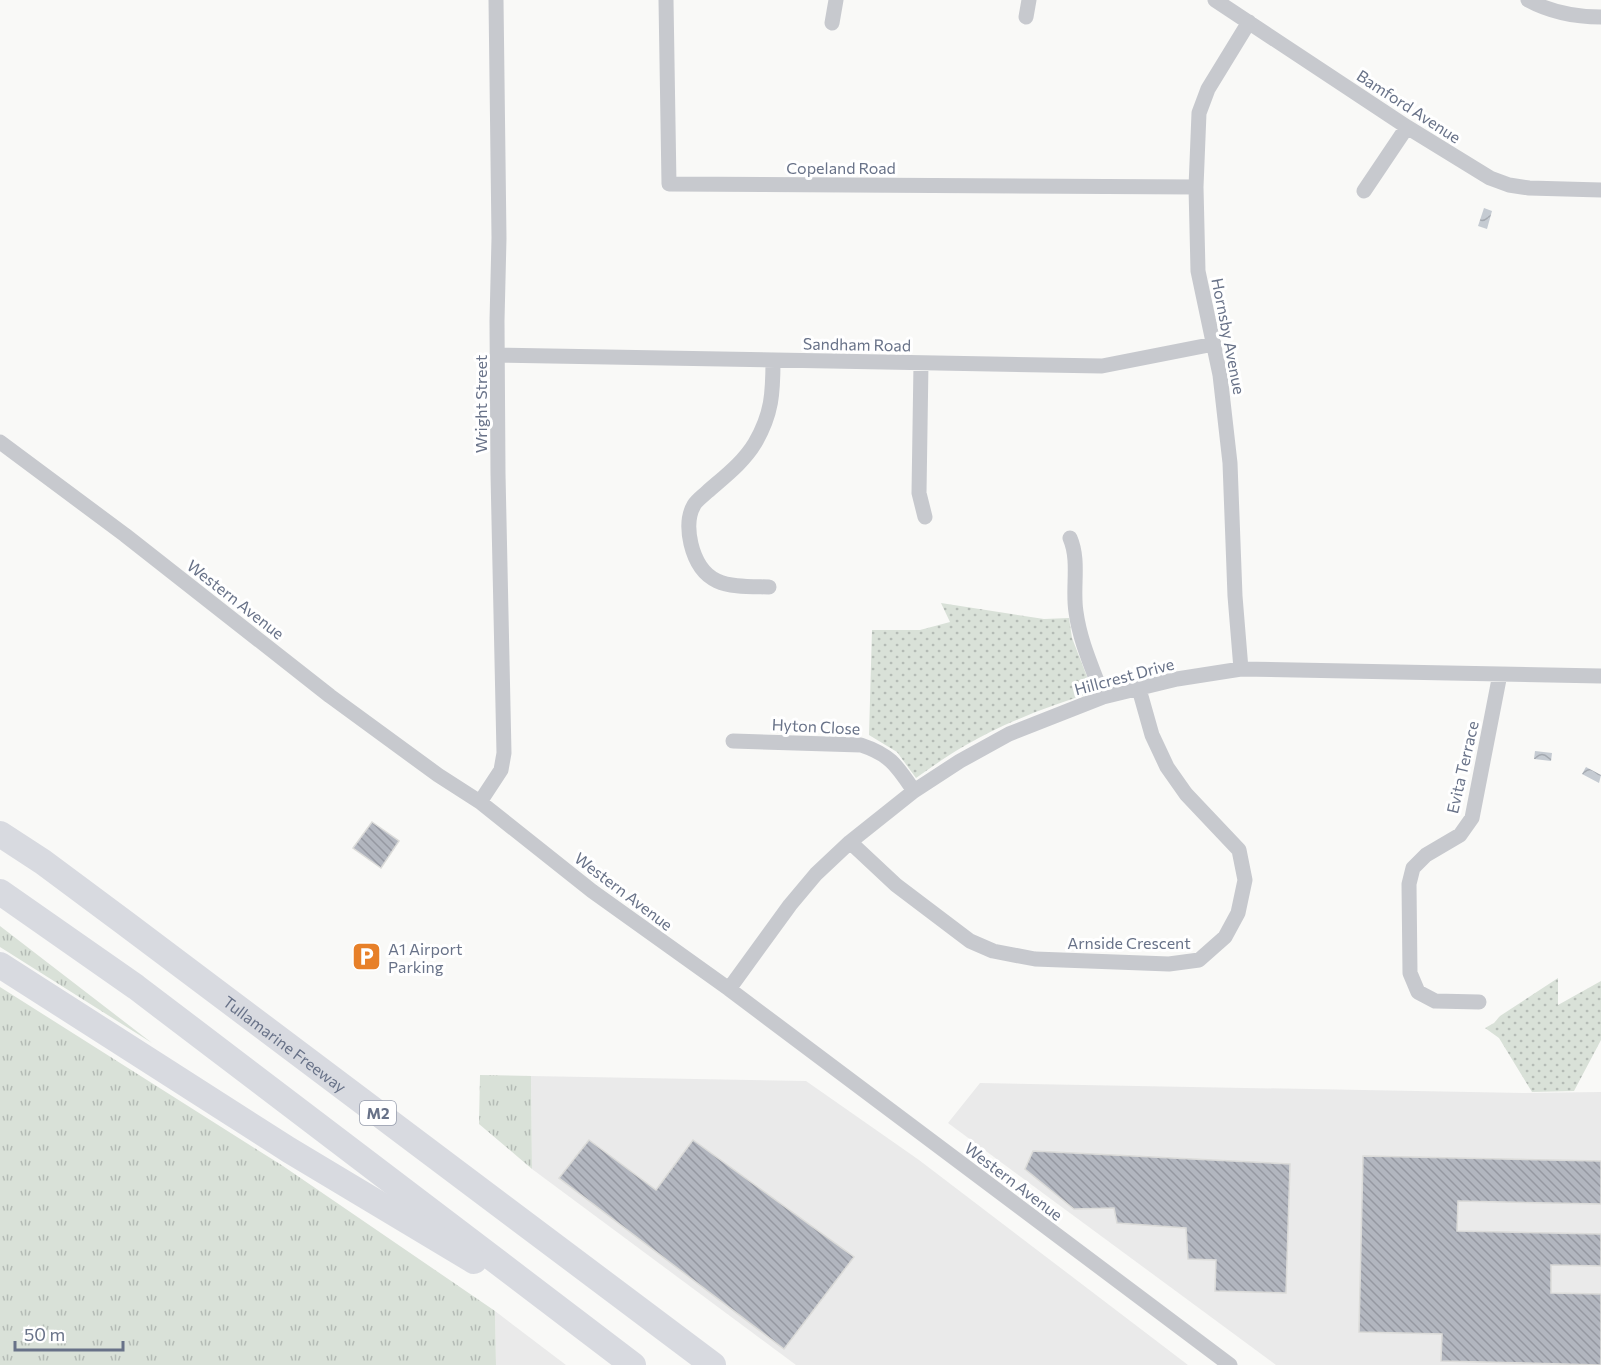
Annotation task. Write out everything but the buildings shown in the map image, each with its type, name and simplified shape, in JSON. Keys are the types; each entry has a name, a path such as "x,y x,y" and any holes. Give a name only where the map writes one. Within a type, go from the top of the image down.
{"highway":[{"name":"Tullamarine Freeway","path":"0,834 43,862 125,923 713,1365"},
{"path":"0,892 136,987 633,1365"},
{"path":"0,965 290,1150 582,1326"}],"street":[{"name":"Wright Street","path":"480,802 501,770 504,753 496,0"},
{"name":"Copeland Road","path":"666,0 669,184 1196,187"},
{"path":"832,23 836,0"},
{"path":"1026,17 1029,0"},
{"name":"Bamford Avenue","path":"1215,0 1407,127 1490,178 1509,185 1529,188 1601,190"},
{"path":"1528,0 1541,7 1567,14 1601,17"},
{"name":"Hornsby Avenue","path":"1241,669 1235,596 1230,463 1220,375 1198,271 1196,187 1199,113 1212,81 1249,22"},
{"path":"1364,191 1407,127"},
{"name":"Sandham Road","path":"498,355 1102,366 1214,344"},
{"path":"769,587 731,586 708,576 694,557 688,532 689,517 695,504 744,459 755,443 773,397 773,360"},
{"path":"921,363 919,493 925,517"},
{"name":"Western Avenue","path":"0,442 125,535 330,696 438,775 480,802 592,891 729,989 1230,1365"},
{"path":"1070,538 1075,549 1075,610 1080,637 1103,697"},
{"name":"Hillcrest Drive","path":"729,989 789,905 816,874 850,842 914,791 960,761 1009,734 1103,697 1177,680 1241,669 1601,676"},
{"name":"Evita Terrace","path":"1479,1002 1435,1002 1418,992 1410,973 1409,884 1413,868 1426,855 1460,835 1472,818 1500,674"},
{"name":"Arnside Crescent","path":"850,842 906,892 970,941 993,951 1035,959 1169,964 1199,960 1225,937 1238,914 1245,880 1239,850 1186,794 1167,767 1152,735 1139,689"},
{"name":"Hyton Close","path":"733,741 861,745 878,750 894,762 914,791"}],"shaded area":[{"path":"531,1076 806,1081 919,1160 1188,1365 796,1365 532,1169"},
{"path":"980,1083 1523,1093 1601,1092 1601,1365 1276,1365 948,1123"},
{"path":"495,1311 566,1365 496,1365"}],"green space":[{"path":"941,603 1044,619 1069,618 1072,638 1093,692 997,729 959,749 916,778 897,752 869,735 872,630 920,630 950,622"},
{"path":"0,926 152,1043 0,947"},
{"path":"1558,978 1558,1005 1601,981 1601,1040 1574,1091 1532,1092 1499,1038 1485,1028"},
{"path":"0,987 283,1166 495,1311 496,1365 0,1365"},
{"path":"480,1075 531,1076 532,1169 479,1124"}],"water":[{"path":"1484,208 1492,211 1487,229 1478,226"},
{"path":"1535,751 1552,753 1551,761 1534,759"},
{"path":"1586,767 1601,775 1599,783 1582,774"}],"place":[{"name":"A1 Airport Parking","path":"367,957"}]}
